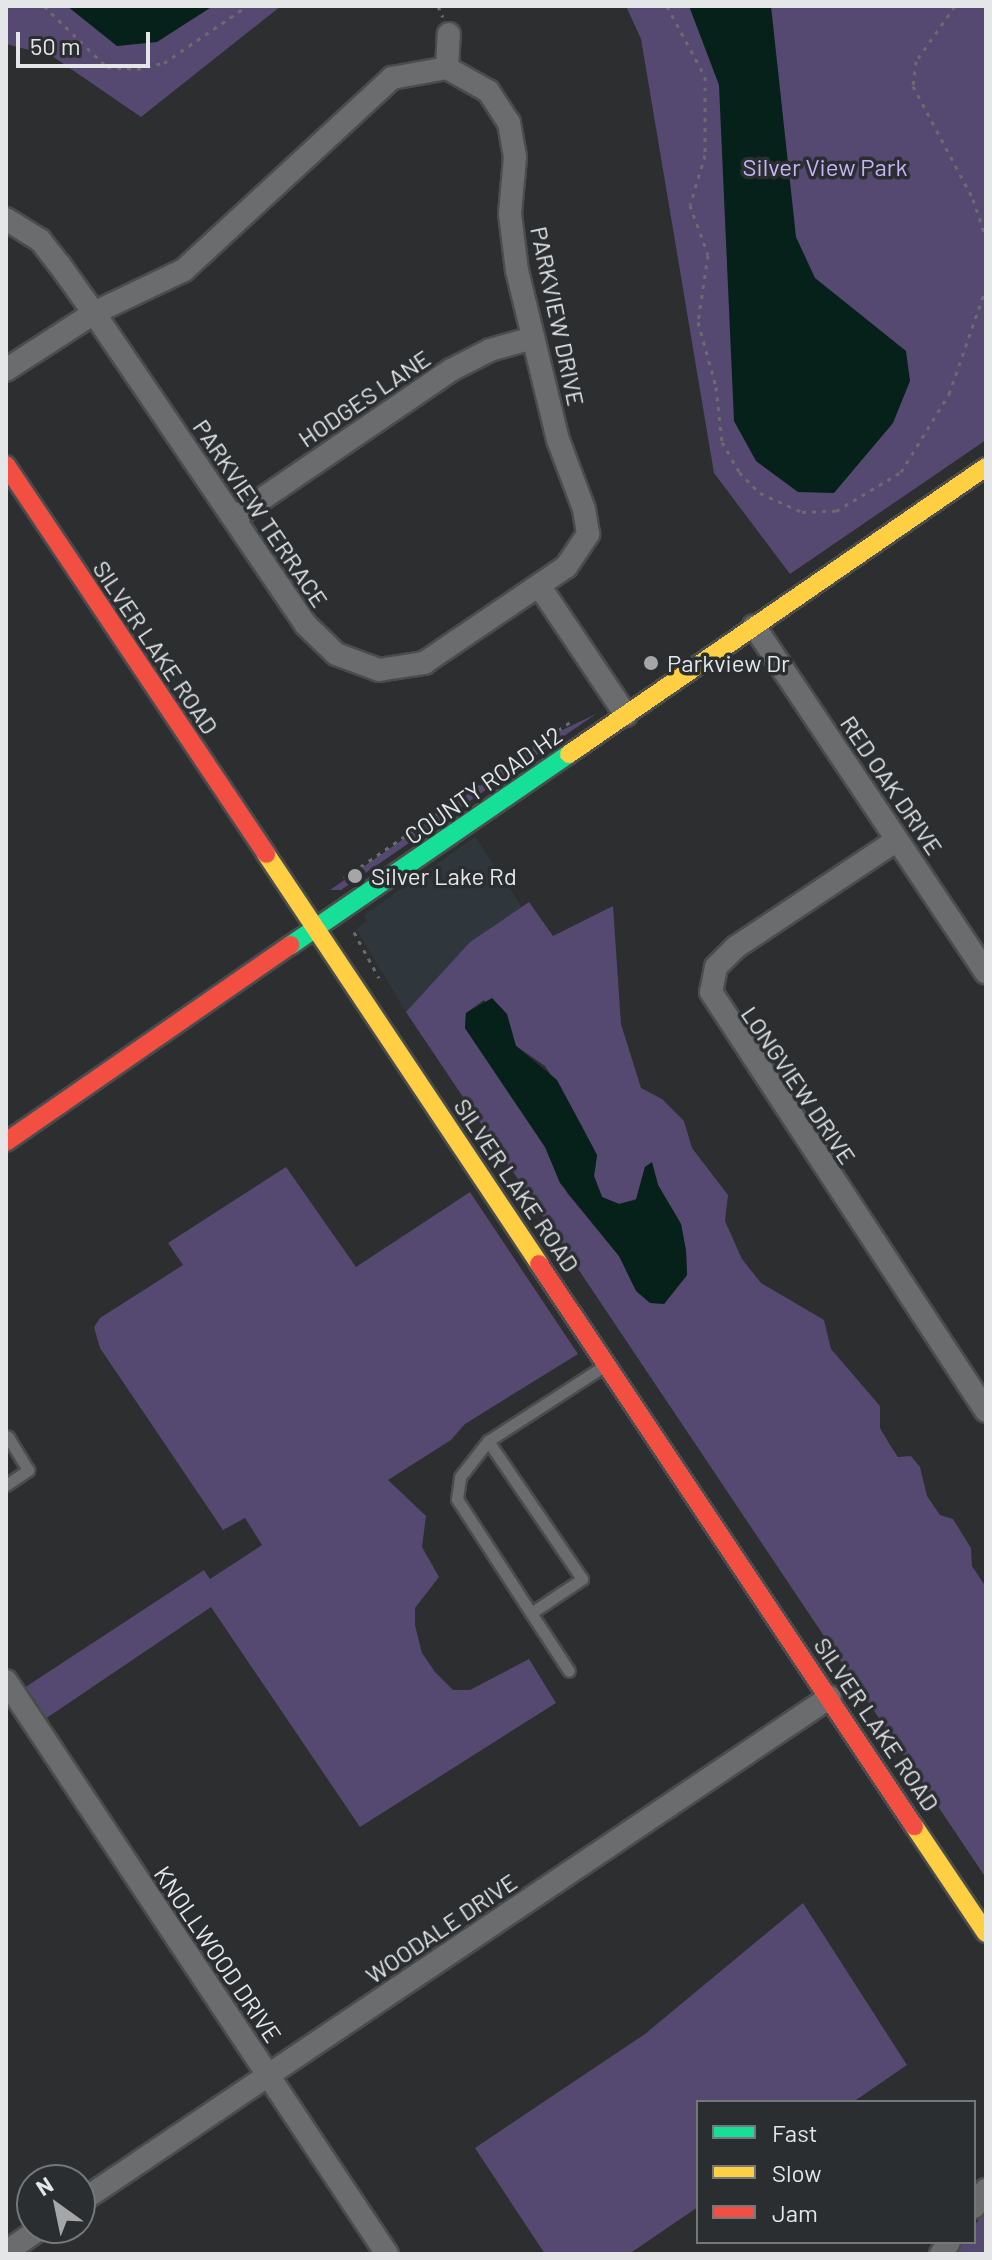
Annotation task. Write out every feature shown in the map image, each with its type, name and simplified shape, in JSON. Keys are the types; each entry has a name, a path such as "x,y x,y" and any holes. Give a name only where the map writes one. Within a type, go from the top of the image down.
{"main road":[{"name":"SILVER LAKE ROAD","path":"6,465 986,1933"},
{"name":"COUNTY ROAD H2","path":"6,1142 754,626 984,473"}],"street":[{"path":"6,370 94,313 184,270 214,246 377,88 410,71 447,68 449,34"},
{"name":"PARKVIEW DRIVE","path":"447,68 488,91 509,123 515,157 510,214 533,338 558,440 588,523 583,547 540,587"},
{"name":"PARKVIEW TERRACE","path":"6,219 40,240 323,644 379,670 406,669 445,652 540,587"},
{"name":"HODGES LANE","path":"234,518 451,370 490,350 533,338"},
{"path":"540,587 626,715"},
{"name":"RED OAK DRIVE","path":"754,626 986,972"},
{"name":"LONGVIEW DRIVE","path":"897,840 736,947 716,967 711,992 986,1411"},
{"name":"KNOLLWOOD DRIVE","path":"6,1681 387,2254"},
{"name":"WOODALE DRIVE","path":"96,2191 830,1697"}],"lane":[{"path":"569,1671 457,1499 460,1477 488,1441 608,1364"},
{"path":"6,1485 28,1470 8,1437"},
{"path":"488,1441 582,1579 531,1613"}],"path":[{"path":"44,6 107,67 137,69 164,63 247,6"},
{"path":"667,6 705,77 705,155 690,205 708,255 698,322 716,387 722,442 739,472 760,493 802,512 836,511 901,472 949,394 986,288"},
{"path":"955,6 916,61 913,86 973,199 986,238"}],"shaded area":[{"path":"67,6 213,6 157,42 117,46"},
{"path":"689,6 771,6 796,237 815,278 906,351 910,381 893,423 834,493 798,492 756,461 734,421 719,85"},
{"path":"475,837 522,907 470,942 406,1012 356,929 367,921 364,915"},
{"path":"492,998 507,1014 516,1046 557,1080 597,1155 594,1176 602,1197 619,1204 636,1200 645,1167 652,1162 658,1185 681,1224 686,1251 687,1275 664,1304 650,1303 636,1291 619,1256 560,1183 545,1147 465,1028 466,1013"}],"green space":[{"path":"6,6 281,6 141,117 52,56 6,44"},
{"name":"Silver View Park","path":"626,6 986,6 986,440 790,574 714,473 641,39"},
{"path":"596,714 341,890 330,890 556,733"},
{"path":"529,902 553,936 613,906 621,1024 641,1088 662,1099 684,1121 692,1148 728,1195 725,1221 742,1259 761,1283 824,1320 831,1349 880,1406 880,1428 890,1445 898,1457 911,1456 920,1467 927,1496 940,1515 953,1519 971,1548 972,1566 986,1587 986,1878 406,1012 470,942","holes":["484,1000 516,1046 545,1066 571,1106 597,1155 594,1176 602,1197 619,1204 636,1199 645,1167 652,1163 658,1185 681,1224 686,1251 687,1275 664,1304 645,1298 619,1256 567,1193 545,1147 465,1028 466,1013"]},
{"path":"286,1167 356,1267 470,1192 578,1354 465,1424 451,1440 388,1480 426,1516 422,1547 439,1577 415,1608 415,1625 422,1653 435,1672 453,1690 470,1690 529,1659 556,1703 360,1827 211,1607 45,1719 24,1688 204,1570 210,1579 262,1545 245,1518 223,1530 100,1348 94,1327 100,1318 183,1265 168,1243"},
{"path":"803,1903 907,2065 856,2100 696,2100 696,2208 629,2254 545,2254 475,2148 645,2034"},
{"path":"986,2209 986,2254 955,2254 962,2244 976,2244 976,2223"}],"traffic: fast":[{"path":"291,945 569,754"}],"traffic: slow":[{"path":"569,754 986,467"},
{"path":"266,854 539,1264"},
{"path":"914,1826 986,1933"}],"traffic: jam":[{"path":"6,465 266,854"},
{"path":"6,1142 291,945"},
{"path":"539,1264 914,1826"}],"place":[{"name":"Parkview Dr","path":"651,663"},
{"name":"Silver Lake Rd","path":"355,876"}]}
